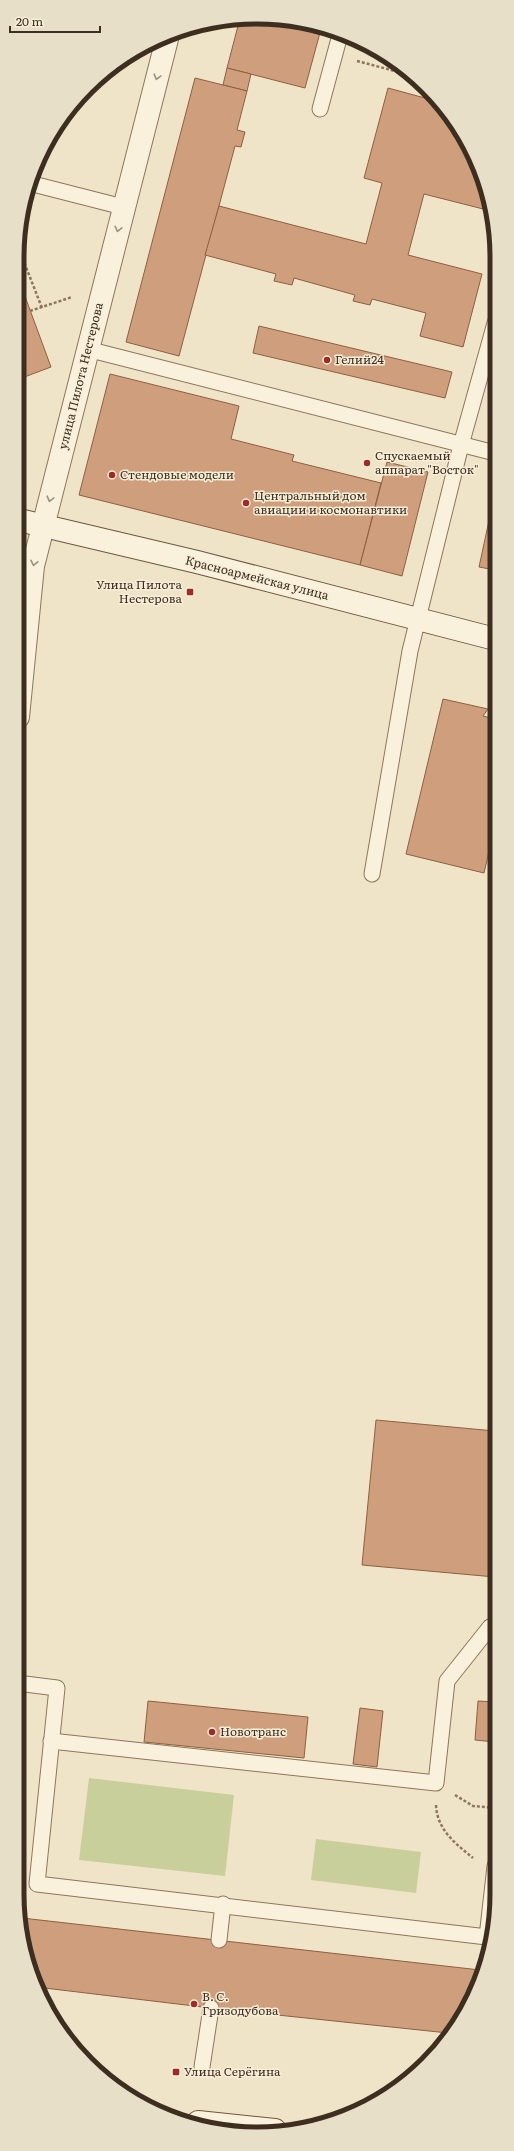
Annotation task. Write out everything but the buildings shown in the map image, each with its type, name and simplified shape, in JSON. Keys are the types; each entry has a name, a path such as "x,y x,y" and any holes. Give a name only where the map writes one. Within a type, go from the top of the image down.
{"street":[{"name":"улица Пилота Нестерова","path":"24,657 33,566 123,206 166,43"},
{"name":"Красноармейская улица","path":"24,521 197,562 490,638"},
{"path":"227,2125 246,2127"}],"lane":[{"path":"320,109 339,39"},
{"path":"35,185 123,206"},
{"path":"372,874 409,658 461,445 490,341"},
{"path":"87,349 490,452"},
{"path":"51,1741 436,1783 447,1681 490,1627"},
{"path":"24,1684 57,1688 37,1884 223,1904 486,1937"},
{"path":"219,1940 223,1904"},
{"path":"202,2067 211,2008"}],"path":[{"path":"335,55 399,72"},
{"path":"24,262 42,308"},
{"path":"30,310 42,308 72,297"},
{"path":"436,1783 473,1806 490,1808"},
{"path":"436,1783 436,1810 442,1828 456,1844 474,1859 490,1864"}],"green space":[{"path":"89,1778 234,1795 225,1876 79,1860"},
{"path":"316,1839 421,1852 416,1893 311,1880"}],"place":[{"name":"Гелий24","path":"327,360"},
{"name":"Спускаемый аппарат \"Восток\"","path":"367,463"},
{"name":"Стендовые модели","path":"112,475"},
{"name":"Центральный дом авиации и космонавтики","path":"246,503"},
{"name":"Улица Пилота Нестерова","path":"190,592"},
{"name":"Новотранс","path":"212,1732"},
{"name":"В. С. Гризодубова","path":"194,2004"},
{"name":"Улица Серёгина","path":"176,2072"}]}
